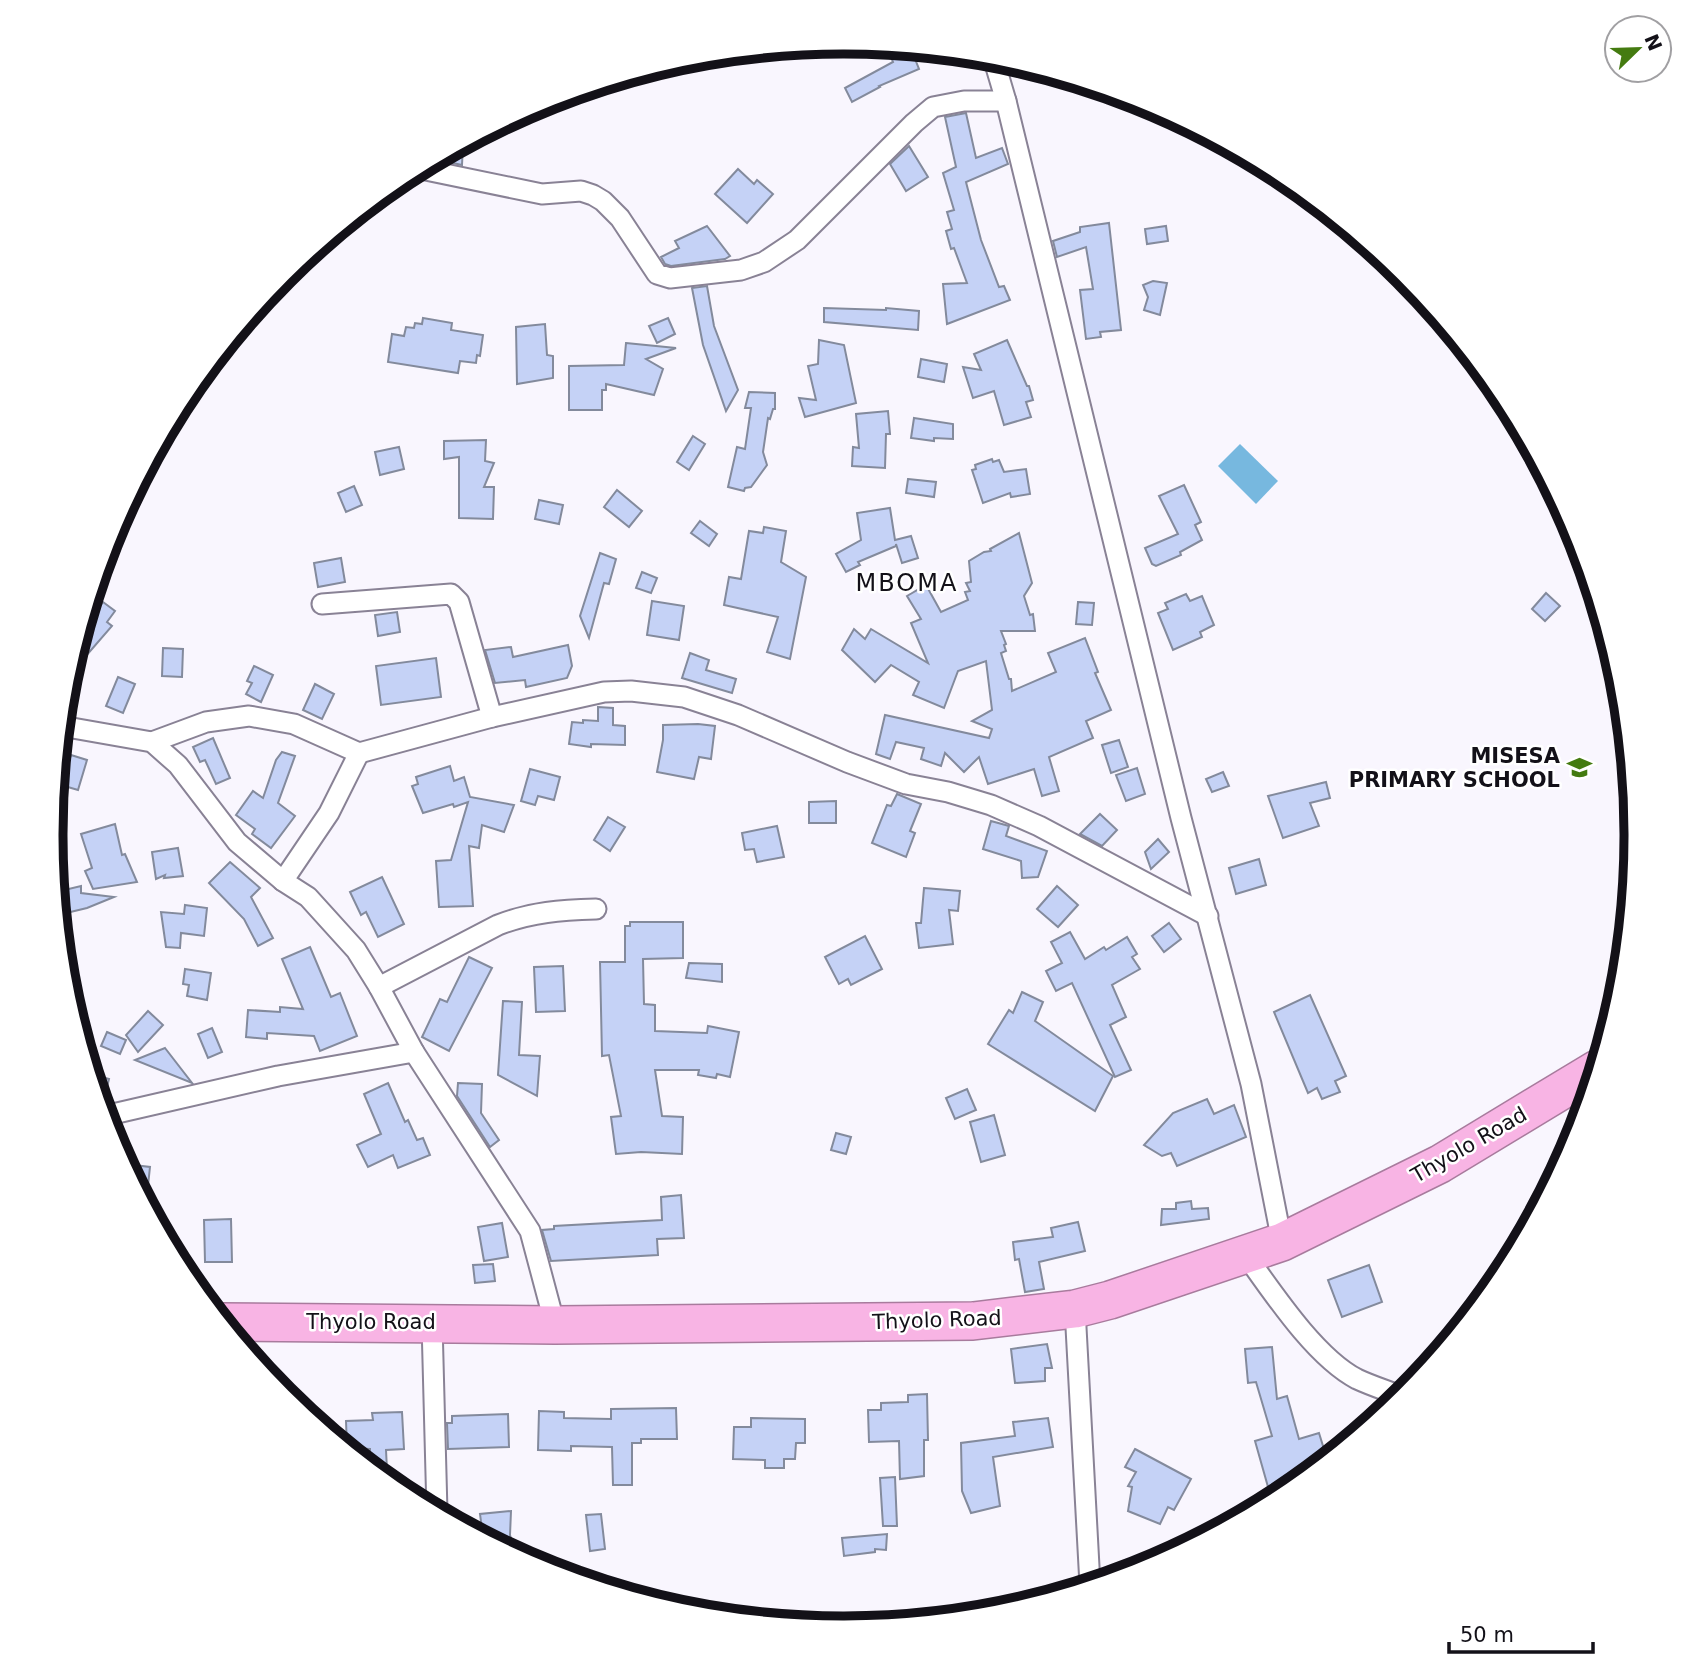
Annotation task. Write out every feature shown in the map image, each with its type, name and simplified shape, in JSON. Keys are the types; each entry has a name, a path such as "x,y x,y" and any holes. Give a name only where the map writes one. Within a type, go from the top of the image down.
{"highway":[{"name":"Thyolo Road","path":"234,1322 555,1325 973,1321 1075,1309 1110,1300 1282,1242 1440,1164 1586,1076"}],"street":[{"path":"997,69 1181,818 1251,1084 1282,1242"},
{"path":"433,172 542,194 581,191 593,195 620,218 657,274 670,278 741,270 764,262 797,240 933,107 964,101 1006,102"},
{"path":"322,604 451,594 459,602 492,718"},
{"path":"70,728 152,742 206,722 249,716 295,724 359,753 604,692 631,691 684,697 738,715 906,784 948,792 991,805 1039,826 1208,916"},
{"path":"152,742 178,765 237,842 283,881 307,897 356,950 414,1052 530,1231 555,1325"},
{"path":"283,881 330,813 359,753"},
{"path":"379,987 498,925 543,911 596,909"},
{"path":"114,1114 278,1076 414,1052"},
{"path":"1245,1255 1286,1312 1332,1360 1356,1378 1391,1392"},
{"path":"1075,1309 1089,1575"},
{"path":"432,1323 436,1500"}],"water":[{"path":"1240,444 1278,481 1256,504 1218,466"}],"building":[{"path":"891,56 915,58 919,69 879,86 852,102 845,88 893,62"},
{"path":"966,113 976,158 1002,148 1008,164 966,182 981,240 999,287 1004,286 1010,300 947,324 943,284 967,283 954,248 951,249 946,231 952,229 947,212 954,210 943,173 956,167 945,117"},
{"path":"909,146 928,177 906,191 890,164"},
{"path":"463,154 462,165 448,162"},
{"path":"738,169 754,184 757,180 773,194 747,223 715,194"},
{"path":"1109,223 1121,330 1100,332 1101,337 1086,339 1080,290 1093,289 1086,247 1057,257 1053,241 1080,232 1080,227"},
{"path":"707,226 730,256 725,259 671,266 665,264 661,257 679,248 675,241"},
{"path":"1166,226 1168,241 1147,244 1145,229"},
{"path":"1153,281 1167,283 1160,315 1144,310 1148,297 1143,285"},
{"path":"707,286 714,326 738,390 726,411 703,345 692,288"},
{"path":"824,308 919,311 918,330 824,322"},
{"path":"423,318 452,323 451,330 483,335 480,356 477,355 476,363 460,361 458,373 388,362 392,334 404,336 406,327 414,328 415,323 422,324"},
{"path":"668,318 675,334 657,343 649,326"},
{"path":"545,324 547,355 553,356 553,378 517,384 516,327"},
{"path":"819,340 844,345 856,403 805,417 799,398 816,400 808,366 818,364"},
{"path":"1007,340 1033,400 1026,402 1031,417 1004,425 994,391 973,398 963,367 981,370 974,354"},
{"path":"626,343 676,348 646,359 663,369 654,395 606,384 606,390 602,390 602,410 569,410 569,366 624,365"},
{"path":"921,359 947,364 944,382 918,377"},
{"path":"749,392 775,393 775,409 770,419 768,418 763,452 767,465 751,487 745,488 744,491 728,487 737,447 745,449 751,408 745,408"},
{"path":"888,411 890,434 886,434 885,468 852,466 853,447 859,448 856,414"},
{"path":"914,418 953,424 953,439 934,438 934,441 911,438"},
{"path":"693,436 705,444 689,470 677,462"},
{"path":"486,440 485,461 494,463 484,487 494,487 493,519 459,518 459,457 444,459 444,441"},
{"path":"399,447 404,469 380,475 375,452"},
{"path":"992,459 993,462 999,460 1004,472 1026,469 1030,494 1011,497 1010,493 983,503 972,470 976,469 975,465"},
{"path":"908,479 936,482 934,497 906,493"},
{"path":"1184,485 1201,522 1195,525 1202,540 1180,552 1181,555 1156,566 1152,564 1145,548 1178,534 1159,496"},
{"path":"354,486 362,505 346,512 338,493"},
{"path":"617,490 642,511 629,527 604,507"},
{"path":"539,500 563,505 559,524 535,519"},
{"path":"890,508 895,540 911,536 918,558 902,563 896,544 858,562 860,565 846,572 836,554 861,540 857,513"},
{"path":"700,521 717,534 709,546 691,533"},
{"path":"764,527 786,531 781,562 806,577 790,659 767,652 778,617 724,605 729,577 741,579 749,531 763,533"},
{"path":"1019,533 1032,583 1024,596 1030,615 1033,614 1035,631 1001,631 1006,651 1001,653 1011,679 1012,691 1056,672 1048,653 1085,638 1098,672 1095,673 1111,710 1086,721 1093,738 1049,757 1059,791 1042,796 1034,769 988,784 979,757 964,772 945,753 941,766 921,759 924,748 896,742 890,759 876,754 885,715 989,738 992,729 972,721 992,710 986,661 958,671 944,708 913,695 919,682 891,665 875,682 842,650 854,629 865,639 871,629 928,663 911,623 921,619 907,596 926,585 941,612 968,600 965,592 970,591 966,583 971,582 969,561"},
{"path":"600,553 616,559 609,584 604,583 589,638 580,616"},
{"path":"341,558 345,582 318,587 314,563"},
{"path":"642,572 657,578 651,593 636,588"},
{"path":"1546,593 1560,606 1545,621 1532,609"},
{"path":"1186,594 1190,601 1202,596 1214,625 1200,632 1202,637 1173,650 1158,613 1168,609 1165,603"},
{"path":"652,601 684,606 679,640 647,635"},
{"path":"103,602 115,611 107,622 112,626 83,659 89,633 96,612"},
{"path":"1078,602 1094,603 1092,625 1076,624"},
{"path":"397,612 400,632 378,636 375,615"},
{"path":"568,645 572,666 567,678 526,687 525,680 495,683 485,650 511,647 513,657"},
{"path":"163,648 183,649 182,677 162,676"},
{"path":"690,653 709,660 706,670 736,679 732,693 682,678"},
{"path":"436,658 441,697 381,705 376,666"},
{"path":"254,666 273,675 261,702 246,694 252,683 247,681"},
{"path":"118,677 135,684 123,713 106,706"},
{"path":"315,684 334,694 322,719 303,710"},
{"path":"598,707 613,708 613,725 625,726 625,745 591,744 591,747 569,744 572,722 598,721"},
{"path":"663,725 715,726 711,759 699,757 694,779 657,772"},
{"path":"213,738 230,778 216,784 205,760 200,762 193,747"},
{"path":"1119,740 1128,767 1111,773 1102,745"},
{"path":"282,752 295,756 278,803 295,816 271,848 252,834 255,829 236,815 253,791 263,798 276,760"},
{"path":"71,755 87,760 78,790 64,786"},
{"path":"450,766 454,781 464,777 470,797 514,805 504,832 482,825 479,848 469,846 473,906 439,907 436,861 451,860 468,802 423,813 412,786 418,784 416,777"},
{"path":"1137,768 1145,794 1126,801 1116,775"},
{"path":"530,769 560,777 554,800 538,796 535,805 521,801"},
{"path":"1223,772 1229,786 1212,792 1206,779"},
{"path":"1326,782 1330,798 1310,803 1319,826 1283,838 1268,796"},
{"path":"897,794 921,804 910,831 915,833 906,857 872,843 887,805 891,806"},
{"path":"836,801 836,823 809,823 809,802"},
{"path":"1100,814 1117,830 1102,846 1080,834"},
{"path":"608,817 625,827 610,851 594,840"},
{"path":"991,821 1009,826 1006,836 1047,851 1038,877 1022,878 1021,861 983,849"},
{"path":"115,824 122,855 125,854 137,882 93,889 85,871 92,868 81,834"},
{"path":"777,826 784,857 757,862 754,849 745,850 742,833"},
{"path":"1158,839 1169,852 1151,869 1145,852"},
{"path":"178,848 183,876 164,878 165,875 156,879 152,852"},
{"path":"1259,859 1266,885 1236,894 1229,868"},
{"path":"230,862 260,888 251,897 273,938 258,946 244,919 209,883"},
{"path":"382,877 404,924 378,937 366,912 361,915 350,892"},
{"path":"81,886 81,893 114,897 67,913 64,890"},
{"path":"1057,886 1078,905 1058,927 1037,909"},
{"path":"924,888 960,891 958,911 949,910 953,944 919,948 916,923 921,923"},
{"path":"185,905 207,908 204,936 181,933 180,948 166,947 161,912 184,914"},
{"path":"630,922 683,922 683,958 643,959 644,1004 655,1005 655,1031 707,1033 708,1026 739,1032 730,1077 717,1074 716,1078 698,1075 699,1070 655,1070 662,1116 683,1117 682,1154 616,1154 611,1117 621,1116 609,1055 602,1056 600,962 625,962 625,926 630,926"},
{"path":"1169,923 1181,939 1164,952 1152,936"},
{"path":"1070,932 1085,959 1127,937 1137,954 1132,957 1140,969 1112,985 1126,1017 1110,1025 1131,1070 1115,1077 1072,983 1056,991 1046,971 1062,963 1051,942"},
{"path":"865,936 882,969 851,985 848,979 839,984 825,957"},
{"path":"310,947 331,997 340,993 357,1036 320,1051 314,1036 267,1033 267,1039 246,1037 248,1010 280,1012 280,1007 303,1009 282,959"},
{"path":"469,957 492,968 449,1051 422,1037 440,999 447,1002"},
{"path":"689,963 722,964 722,982 686,978"},
{"path":"563,966 565,1011 536,1012 534,967"},
{"path":"185,969 211,973 207,1000 187,996 189,985 183,984"},
{"path":"1022,992 1043,1002 1035,1021 1113,1076 1095,1111 988,1044 1009,1010 1013,1013"},
{"path":"1310,995 1346,1076 1335,1081 1340,1092 1322,1099 1317,1088 1308,1093 1274,1012"},
{"path":"503,1001 522,1002 519,1055 540,1056 537,1096 498,1075"},
{"path":"148,1011 163,1025 138,1052 126,1035"},
{"path":"212,1028 222,1052 208,1058 198,1034"},
{"path":"107,1032 126,1040 120,1054 101,1046"},
{"path":"165,1048 192,1083 135,1060"},
{"path":"101,1077 109,1079 106,1091"},
{"path":"388,1083 405,1122 408,1120 417,1140 423,1138 430,1155 398,1168 393,1155 368,1167 357,1145 381,1134 364,1094"},
{"path":"458,1083 482,1084 481,1113 499,1140 490,1147 457,1096"},
{"path":"967,1089 976,1110 955,1119 946,1098"},
{"path":"1207,1099 1214,1114 1234,1105 1246,1137 1177,1166 1171,1153 1162,1156 1144,1145 1173,1113"},
{"path":"994,1115 1005,1155 981,1162 970,1122"},
{"path":"836,1133 851,1137 846,1154 831,1150"},
{"path":"136,1165 150,1167 148,1189"},
{"path":"681,1195 684,1238 657,1239 658,1255 551,1261 542,1230 554,1229 554,1226 662,1220 661,1197"},
{"path":"1191,1201 1192,1209 1208,1208 1209,1219 1161,1225 1162,1209 1176,1209 1176,1203"},
{"path":"231,1219 232,1262 205,1262 204,1220"},
{"path":"1078,1222 1085,1251 1039,1262 1044,1289 1025,1292 1019,1259 1015,1260 1013,1242 1053,1237 1051,1228"},
{"path":"502,1223 508,1257 484,1261 478,1227"},
{"path":"493,1264 495,1281 475,1283 473,1265"},
{"path":"1369,1265 1382,1302 1342,1317 1328,1280"},
{"path":"1047,1344 1052,1368 1045,1368 1045,1381 1015,1383 1011,1349"},
{"path":"1272,1347 1277,1399 1287,1396 1299,1439 1319,1433 1324,1450 1269,1489 1255,1441 1272,1436 1256,1382 1248,1383 1245,1349"},
{"path":"927,1394 928,1440 924,1440 924,1476 900,1479 899,1441 869,1442 868,1410 881,1410 881,1403 908,1402 908,1395"},
{"path":"676,1408 677,1439 641,1439 641,1443 632,1443 632,1485 613,1485 612,1447 571,1446 571,1451 538,1450 539,1411 564,1412 564,1418 611,1419 611,1409"},
{"path":"402,1412 404,1449 386,1450 387,1467 370,1455 370,1449 361,1449 347,1436 346,1421 373,1420 372,1413"},
{"path":"508,1414 509,1447 448,1449 447,1423 452,1423 452,1416"},
{"path":"751,1418 805,1419 805,1443 796,1443 795,1459 784,1459 784,1468 765,1468 765,1460 733,1459 734,1427 751,1427"},
{"path":"1048,1418 1053,1447 993,1457 1000,1506 971,1513 962,1491 961,1443 1015,1436 1013,1422"},
{"path":"1135,1449 1191,1479 1174,1510 1168,1507 1160,1524 1128,1511 1132,1487 1128,1486 1136,1472 1125,1467"},
{"path":"895,1477 897,1526 883,1526 880,1478"},
{"path":"511,1511 512,1541 482,1526 480,1514"},
{"path":"601,1514 605,1549 590,1551 586,1515"},
{"path":"887,1534 886,1550 875,1549 875,1552 844,1556 842,1538"}],"place":[{"name":"MISESA PRIMARY SCHOOL","path":"1580,768"}],"district":[{"name":"MBOMA","path":"907,583"}]}
